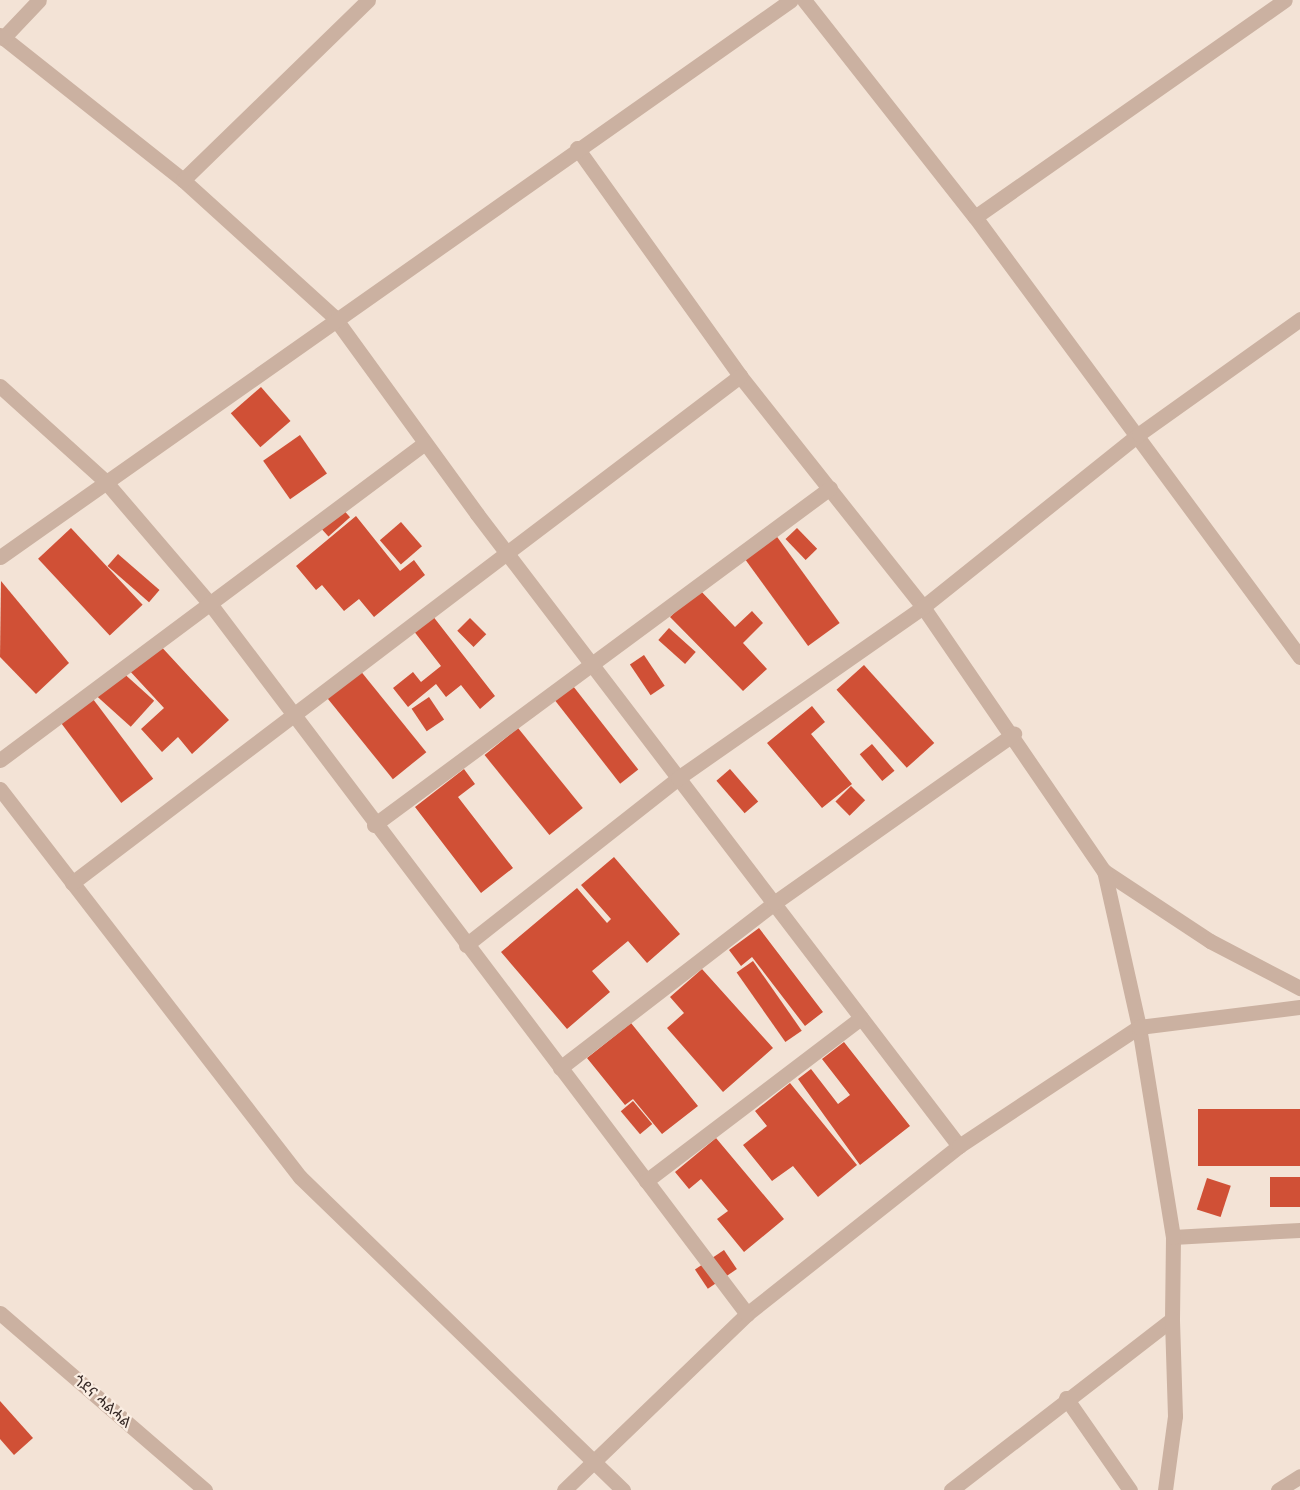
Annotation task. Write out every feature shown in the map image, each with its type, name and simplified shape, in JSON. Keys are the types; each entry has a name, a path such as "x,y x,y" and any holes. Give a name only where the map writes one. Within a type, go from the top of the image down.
{"street":[{"path":"39,0 2,36 183,180 334,317 505,551 959,1146"},
{"path":"183,180 368,0"},
{"path":"0,557 334,317 791,0"},
{"path":"804,0 975,217 1139,434 1300,657"},
{"path":"975,217 1285,0"},
{"path":"577,148 740,376 923,607 1014,734 1104,871 1139,1027 1173,1237 1172,1319 1175,1416 1166,1490"},
{"path":"466,945 678,778 923,607 1139,434 1300,319"},
{"path":"72,883 292,717 505,551 740,376"},
{"path":"0,386 105,481 211,605 292,717 747,1314"},
{"path":"0,760 211,605 425,442"},
{"path":"374,825 830,488"},
{"path":"560,1068 774,903 1014,734"},
{"path":"0,789 300,1177 623,1490"},
{"path":"1104,871 1210,941 1300,988"},
{"path":"564,1490 747,1314 959,1146 1139,1027 1300,1007"},
{"path":"646,1181 861,1018"},
{"path":"1173,1237 1300,1230"},
{"name":"ጎደና ሓልሓል","path":"0,1313 206,1490"},
{"path":"951,1490 1066,1398 1172,1319"},
{"path":"1066,1398 1130,1490"},
{"path":"1278,1490 1300,1476"}],"building":[{"path":"261,387 291,421 260,447 231,413"},
{"path":"300,435 327,474 290,499 263,461"},
{"path":"340,506 350,517 328,537 318,525"},
{"path":"356,516 400,571 414,560 425,575 374,617 359,599 344,611 322,585 316,590 296,566"},
{"path":"401,522 422,546 401,565 380,540"},
{"path":"71,528 143,605 110,635 38,559"},
{"path":"797,528 817,549 806,560 785,539"},
{"path":"775,534 840,623 808,646 743,557"},
{"path":"118,554 160,590 149,602 108,566"},
{"path":"1,581 69,663 36,694 0,657"},
{"path":"699,589 735,627 752,611 763,623 743,643 767,669 743,691 670,617"},
{"path":"432,615 495,696 480,709 461,685 446,697 436,684 408,707 393,688 413,672 421,682 441,666 413,630"},
{"path":"470,618 486,634 474,647 457,631"},
{"path":"669,628 696,652 685,664 658,640"},
{"path":"157,642 229,720 192,754 178,737 162,752 141,729 164,708 128,669"},
{"path":"644,655 665,686 651,695 630,665"},
{"path":"864,665 934,743 907,768 837,690"},
{"path":"359,669 426,752 393,779 326,696"},
{"path":"120,670 154,701 131,727 97,696"},
{"path":"573,686 638,770 620,784 555,700"},
{"path":"90,695 153,779 121,803 58,719"},
{"path":"429,697 444,719 427,731 412,709"},
{"path":"812,706 825,722 811,734 852,784 822,808 767,743"},
{"path":"518,728 583,808 549,835 485,755"},
{"path":"872,744 894,771 882,781 860,754"},
{"path":"464,769 475,784 458,797 513,868 481,893 415,807"},
{"path":"730,769 758,801 745,813 716,781"},
{"path":"851,786 865,800 850,816 835,802"},
{"path":"614,857 680,934 647,963 628,941 592,971 610,992 567,1029 501,952 577,888 607,923 611,919 581,885"},
{"path":"759,928 823,1012 805,1026 752,957 741,966 729,950"},
{"path":"753,961 802,1031 785,1042 737,972"},
{"path":"702,969 773,1048 723,1092 667,1028 684,1013 670,997"},
{"path":"631,1023 698,1106 662,1134 633,1099 625,1105 587,1058"},
{"path":"844,1042 910,1126 860,1165 798,1079 811,1069 838,1104 850,1095 822,1059"},
{"path":"790,1083 857,1165 818,1197 793,1166 772,1181 743,1145 767,1126 755,1111"},
{"path":"633,1101 652,1124 640,1134 621,1111"},
{"path":"1198,1109 1300,1109 1300,1166 1198,1166"},
{"path":"716,1138 784,1219 744,1252 717,1219 728,1211 701,1179 689,1189 675,1172"},
{"path":"1270,1177 1300,1177 1300,1207 1270,1207"},
{"path":"1207,1178 1231,1186 1221,1217 1197,1209"},
{"path":"724,1250 737,1269 708,1289 695,1270"},
{"path":"0,1401 33,1438 14,1455 0,1439"}]}
